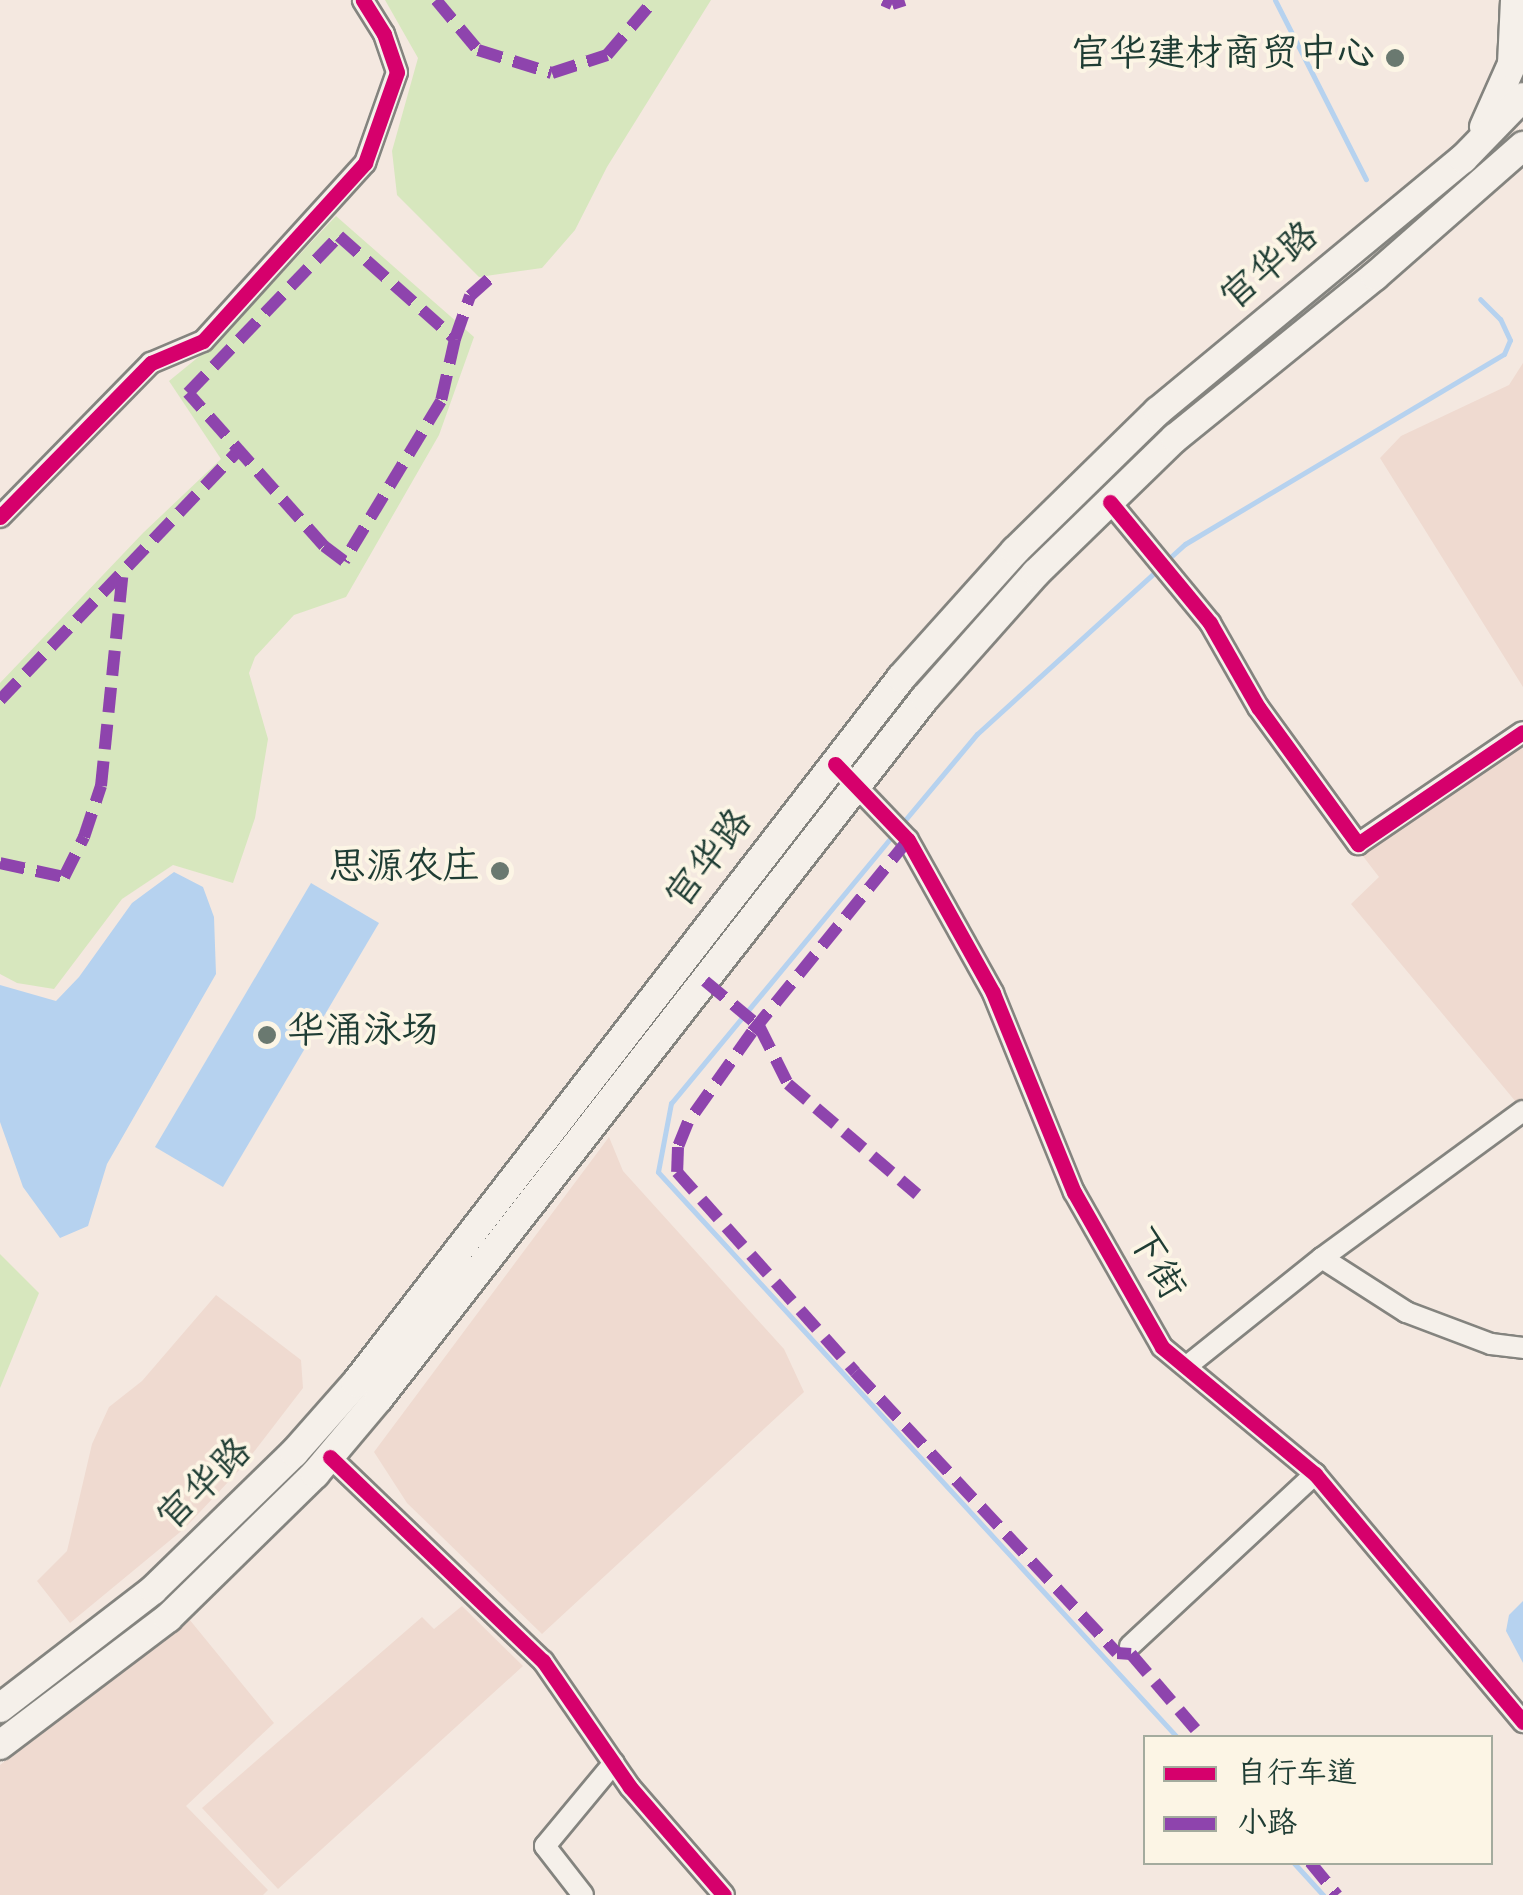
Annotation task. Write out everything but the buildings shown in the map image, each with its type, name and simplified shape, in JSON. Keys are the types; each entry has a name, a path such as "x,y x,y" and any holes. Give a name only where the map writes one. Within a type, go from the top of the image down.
{"main road":[{"path":"1476,145 1512,64 1515,0"},
{"name":"官华路","path":"0,1708 153,1590 294,1454 356,1383 901,678 1014,551 1158,411 1476,145 1523,97"},
{"name":"官华路","path":"0,1744 168,1618 330,1457 937,684 1036,573 1206,411 1494,175 1523,146"},
{"path":"1494,175 1523,158"}],"street":[{"path":"0,517 151,363 203,342 365,163 397,72 384,34 362,0"},
{"path":"1110,502 1210,623 1258,706 1358,844 1523,732"},
{"name":"下街","path":"835,764 908,840 992,993 1074,1192 1162,1346 1315,1474 1523,1722"},
{"path":"1187,1366 1322,1258 1523,1111"},
{"path":"1322,1258 1406,1312 1492,1344 1523,1348"},
{"path":"330,1457 543,1661 614,1763 724,1895"},
{"path":"1130,1646 1315,1474"},
{"path":"582,1895 545,1846 614,1763"}],"shaded area":[{"path":"1523,363 1523,687 1380,458 1401,436 1509,385"},
{"path":"1523,719 1521,1108 1351,904 1379,877 1349,838"},
{"path":"609,1137 623,1171 784,1349 804,1392 542,1634 407,1503 374,1452"},
{"path":"216,1295 301,1360 303,1388 243,1466 185,1528 70,1623 37,1581 67,1551 92,1444 109,1407 142,1381"},
{"path":"462,1606 523,1666 278,1889 202,1808 422,1617 434,1629"},
{"path":"189,1619 274,1723 186,1806 268,1890 263,1895 0,1895 0,1765"}],"green space":[{"path":"385,0 711,0 607,167 575,230 542,268 479,277 397,195 392,151 418,58"},
{"path":"336,216 474,337 439,435 346,597 294,615 255,657 249,673 268,739 255,818 233,883 173,865 122,899 54,989 17,983 0,974 0,683 143,533 221,459 169,381 218,341"},
{"path":"0,1254 39,1293 0,1388"}],"water":[{"path":"174,872 203,887 214,917 216,974 107,1164 88,1226 60,1238 23,1187 0,1122 0,985 56,1001 79,977 132,903"},
{"name":"华涌泳场","path":"311,883 379,923 223,1187 155,1147"},
{"path":"1523,1601 1523,1663 1506,1631 1509,1615"}],"waterway":[{"path":"1275,0 1366,179"},
{"path":"1165,562 1185,544 1504,354 1510,340 1500,319 1480,299"},
{"path":"900,826 977,734 1157,570"},
{"path":"893,835 671,1103 658,1172 1175,1735"},
{"path":"1296,1865 1323,1895"}],"marked path":[{"path":"436,0 478,50 552,73 607,55 654,0"},
{"path":"883,0 892,4 904,0"},
{"path":"339,236 455,339 441,401 344,561 324,546 188,393 339,236"},
{"path":"455,339 470,296 490,278"},
{"path":"0,700 239,450"},
{"path":"0,863 64,877 84,837 101,786 123,570"},
{"path":"908,840 752,1032 688,1122 678,1147 677,1172 855,1372 1117,1653 1131,1654 1200,1735"},
{"path":"705,981 759,1026 788,1084 917,1194"},
{"path":"1312,1865 1337,1895"}],"cycle path":[{"path":"0,517 151,363 203,341 365,163 397,72 384,34 363,0"},
{"path":"1110,502 1210,623 1258,707 1358,844 1523,732"},
{"path":"835,764 908,840 993,993 1074,1192 1162,1347 1315,1474 1523,1722"},
{"path":"330,1457 543,1661 630,1787 724,1895"}],"place":[{"name":"官华建材商贸中心","path":"1395,58"},
{"name":"思源农庄","path":"500,871"},
{"name":"华涌泳场","path":"267,1035"}]}
